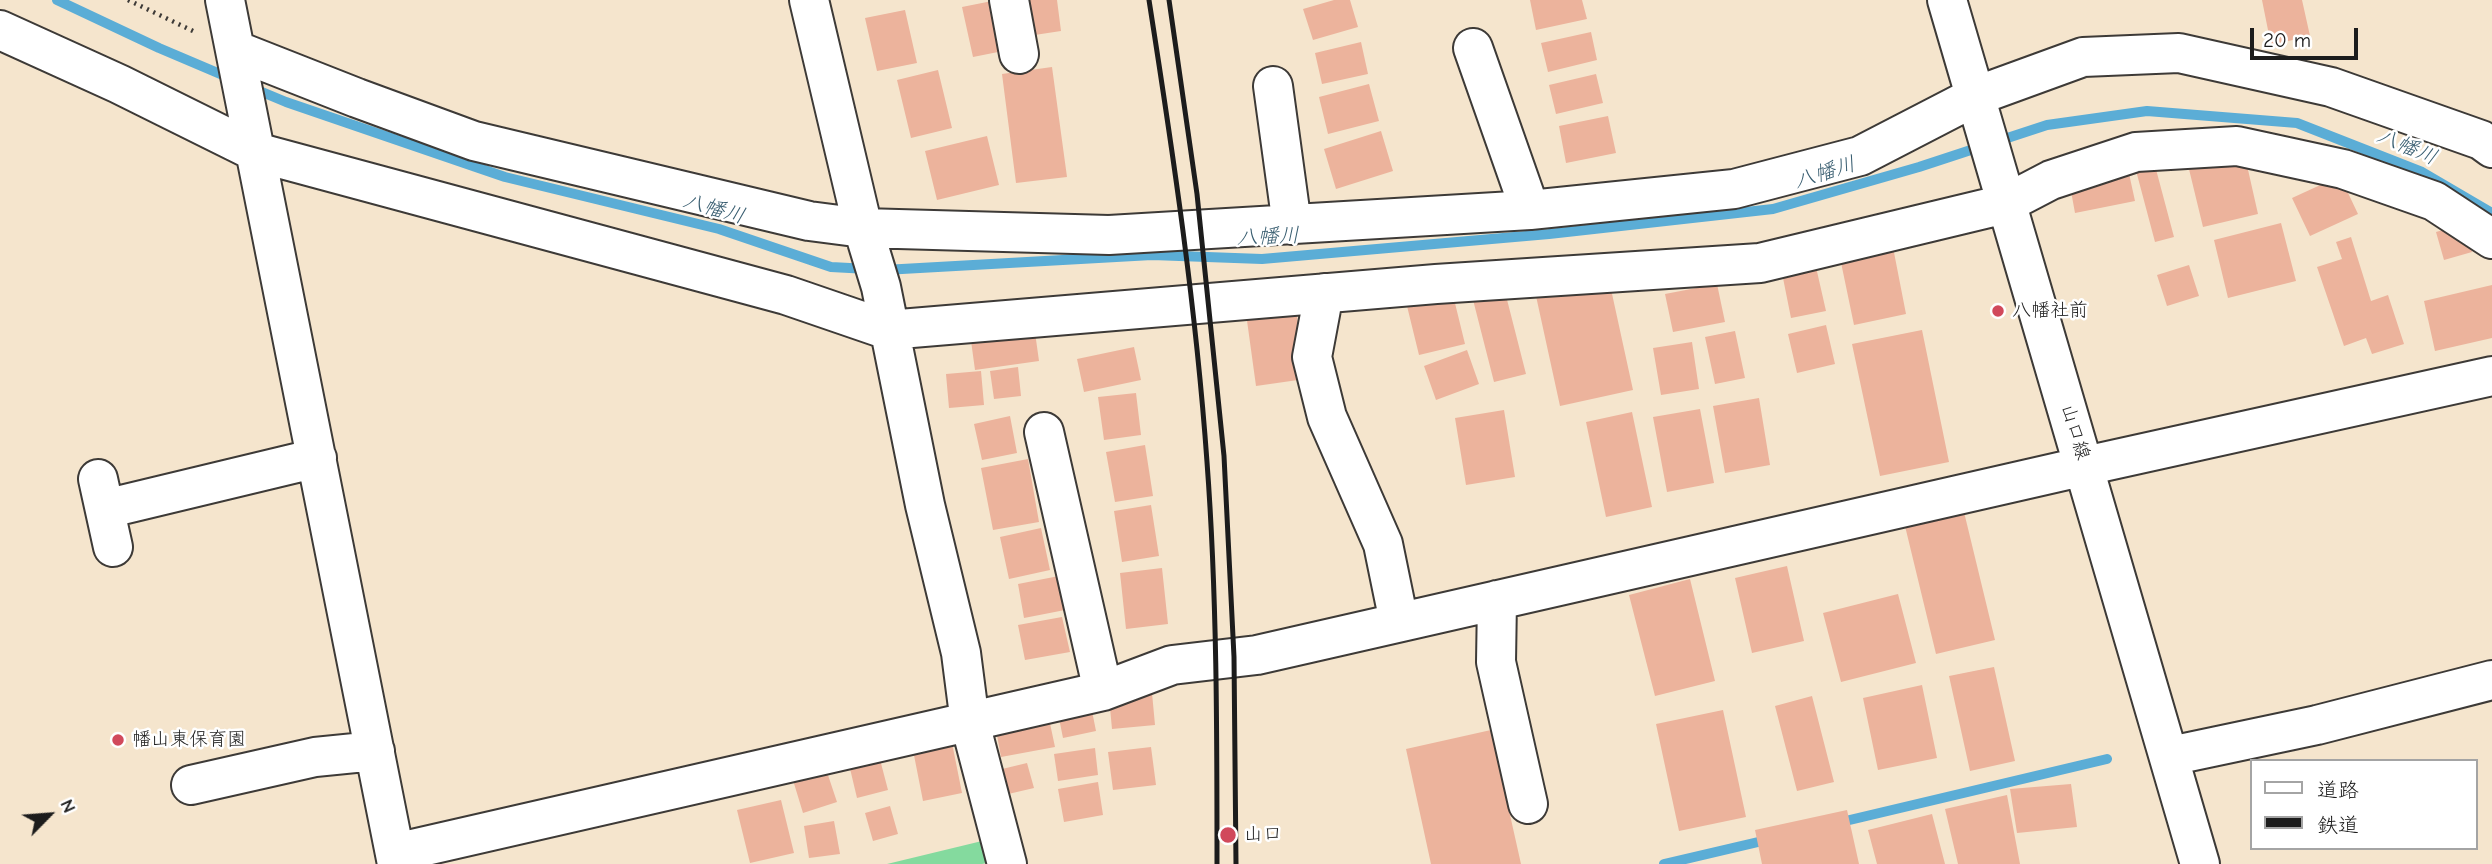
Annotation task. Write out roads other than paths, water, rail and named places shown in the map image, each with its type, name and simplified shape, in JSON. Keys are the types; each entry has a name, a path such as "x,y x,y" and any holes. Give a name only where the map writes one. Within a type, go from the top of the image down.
{"street":[{"path":"225,0 396,859 1103,691 1172,665 1257,655 2492,376"},
{"path":"809,0 866,237 881,287 925,505 961,653 970,723 1007,864"},
{"path":"1009,0 1019,54"},
{"name":"山口線","path":"1947,0 2200,864"},
{"path":"0,30 119,84 253,135 786,295 888,330 1324,293 1760,263 2002,190 2051,180 2136,152 2237,146 2343,169 2434,201 2492,239"},
{"path":"1473,48 1530,210"},
{"path":"238,62 356,98 474,141 866,237 1109,235 1292,225 1530,210 1734,189 1860,156 2083,57 2179,54 2331,87 2481,140 2492,148"},
{"path":"1273,86 1292,225"},
{"path":"1324,293 1312,357 1327,417 1383,544 1399,622"},
{"path":"1044,432 1103,691"},
{"path":"113,547 102,494 317,458"},
{"path":"1497,600 1496,662 1528,804"},
{"path":"2170,756 2317,725 2492,680"},
{"path":"191,785 315,757 375,751"}],"waterway":[{"name":"八幡川","path":"57,0 232,79"},
{"name":"八幡川","path":"250,87 286,102 505,177 719,229 831,267 868,269"},
{"name":"八幡川","path":"884,270 1152,255 1262,259 1549,234 1773,209 1919,167 2047,125 2147,111 2297,123 2422,172 2492,213"},
{"path":"1837,823 2107,759"},
{"path":"1664,864 1771,839"}],"railway":[{"path":"1149,0 1190,288 1207,462 1215,613 1217,864"},
{"path":"1169,0 1197,194 1224,456 1234,657 1236,864"}],"place":[{"name":"八幡社前","path":"1998,311"},
{"name":"幡山東保育園","path":"118,740"},
{"name":"山口","path":"1228,835"}]}
